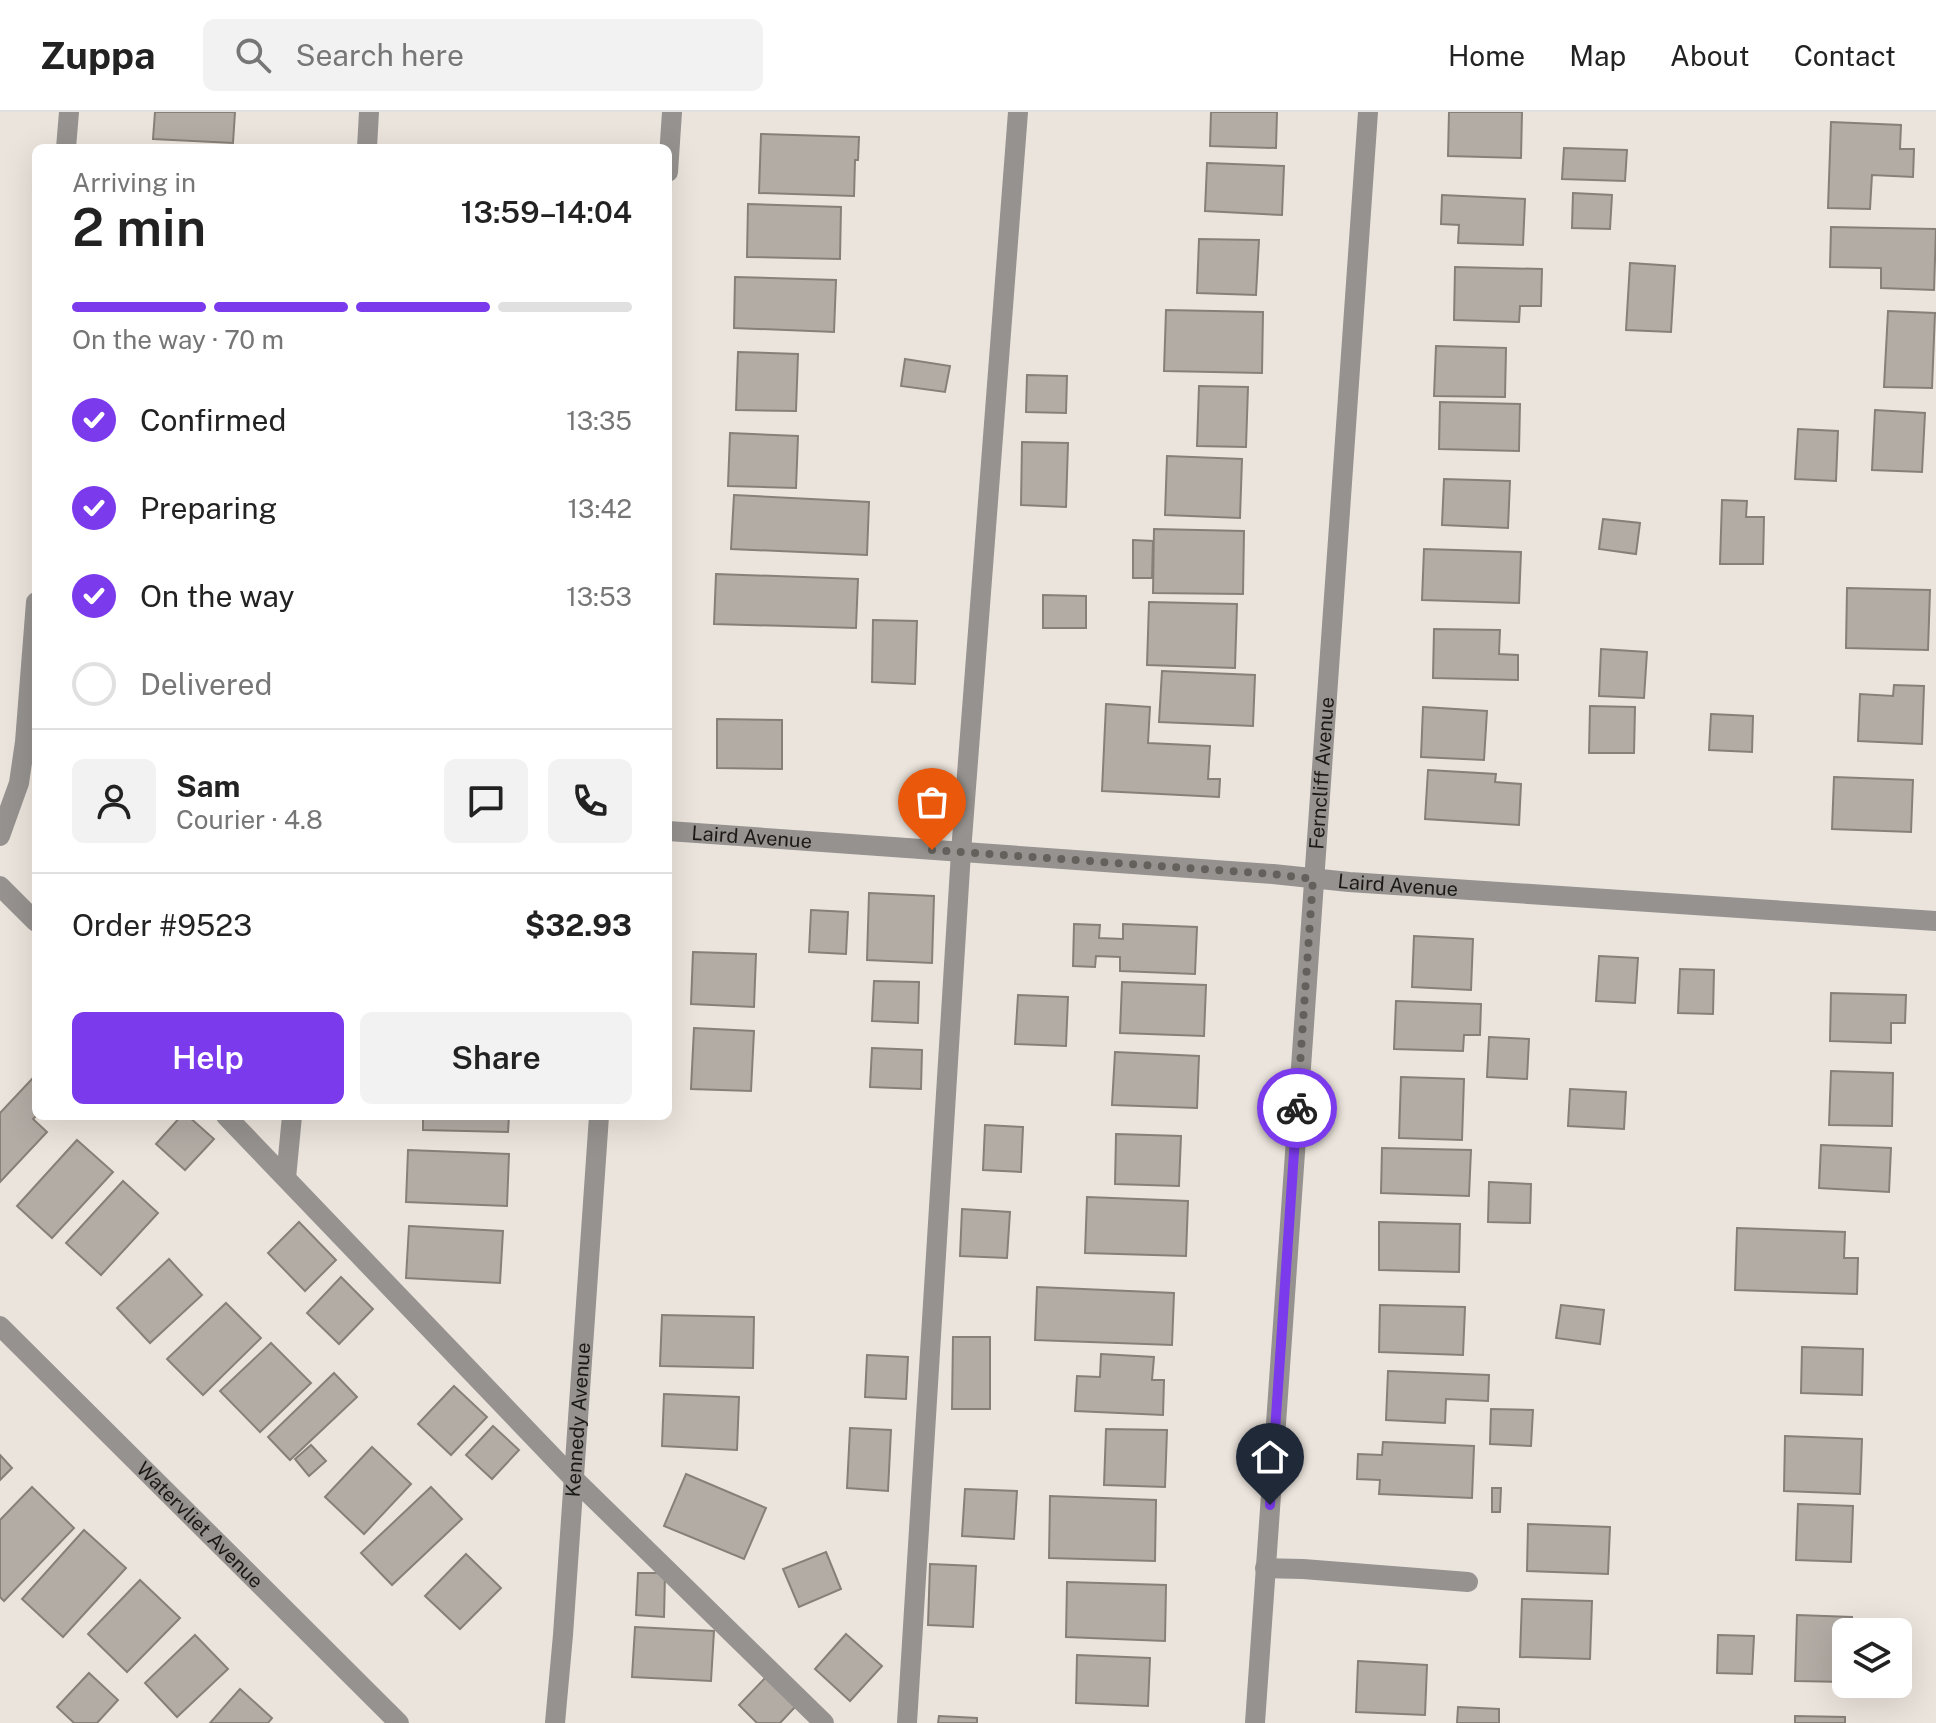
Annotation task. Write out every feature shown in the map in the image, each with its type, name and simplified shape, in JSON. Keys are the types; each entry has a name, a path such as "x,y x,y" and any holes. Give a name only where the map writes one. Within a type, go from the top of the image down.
{"street":[{"path":"66,144 69,112"},
{"path":"367,144 369,112"},
{"path":"670,144 672,112"},
{"path":"907,1723 961,852 1018,112"},
{"name":"Ferncliff Avenue","path":"1255,1723 1368,112"},
{"path":"0,836 27,784 25,742 32,653"},
{"name":"Laird Avenue","path":"672,831 1936,921"},
{"path":"0,886 32,918"},
{"path":"230,1120 573,1478 824,1723"},
{"path":"286,1178 292,1120"},
{"name":"Kennedy Avenue","path":"555,1723 599,1120"},
{"name":"Watervliet Avenue","path":"0,1326 399,1723"},
{"path":"1265,1568 1468,1582"}],"building":[{"path":"155,112 235,112 233,143 153,139"},
{"path":"1211,112 1277,112 1276,148 1210,146"},
{"path":"1449,112 1522,112 1521,158 1448,156"},
{"path":"1831,122 1901,125 1900,149 1914,149 1913,177 1872,175 1870,209 1828,208"},
{"path":"761,134 859,137 854,196 759,193"},
{"path":"1564,148 1627,150 1625,181 1562,179"},
{"path":"1207,163 1284,166 1282,215 1205,211"},
{"path":"1573,193 1612,195 1610,229 1572,228"},
{"path":"1442,195 1525,199 1523,245 1458,243 1459,225 1441,224"},
{"path":"748,204 841,207 840,259 747,257"},
{"path":"1831,227 1936,229 1934,290 1881,288 1881,268 1830,267"},
{"path":"1199,239 1259,240 1256,295 1197,293"},
{"path":"1630,263 1675,266 1671,332 1626,330"},
{"path":"1455,267 1542,269 1541,306 1520,306 1519,322 1454,320"},
{"path":"735,277 836,280 834,332 734,328"},
{"path":"1166,310 1263,312 1262,373 1164,371"},
{"path":"1888,311 1935,313 1932,388 1884,387"},
{"path":"1436,346 1506,348 1505,397 1434,396"},
{"path":"738,352 798,354 796,411 736,410"},
{"path":"905,359 950,366 945,392 901,386"},
{"path":"1027,375 1067,376 1066,413 1026,412"},
{"path":"1199,386 1248,387 1246,447 1197,446"},
{"path":"1440,402 1520,404 1519,451 1439,449"},
{"path":"1875,410 1925,413 1922,472 1872,470"},
{"path":"1798,429 1838,431 1836,481 1795,479"},
{"path":"730,433 798,436 796,488 728,486"},
{"path":"1022,442 1068,443 1066,507 1021,505"},
{"path":"1167,456 1242,459 1240,518 1165,515"},
{"path":"1444,479 1510,481 1508,528 1442,525"},
{"path":"734,495 869,502 867,555 731,549"},
{"path":"1722,500 1747,501 1746,517 1764,517 1763,564 1720,564"},
{"path":"1603,519 1640,523 1636,554 1599,549"},
{"path":"1154,529 1244,531 1243,594 1153,593"},
{"path":"1133,540 1153,541 1152,578 1133,578"},
{"path":"1424,549 1521,552 1519,603 1422,600"},
{"path":"716,574 858,579 856,628 714,624"},
{"path":"1847,588 1930,590 1928,650 1846,648"},
{"path":"1043,595 1086,596 1086,628 1043,628"},
{"path":"1149,602 1237,604 1235,668 1147,665"},
{"path":"873,620 917,621 915,684 872,682"},
{"path":"1434,629 1500,630 1499,654 1518,655 1518,680 1433,678"},
{"path":"1601,649 1647,652 1644,698 1599,696"},
{"path":"1162,671 1255,675 1253,726 1159,722"},
{"path":"1894,685 1924,686 1922,744 1858,741 1860,694 1893,696"},
{"path":"1106,704 1150,707 1148,743 1210,746 1208,779 1220,779 1219,797 1102,791"},
{"path":"1590,706 1635,707 1634,753 1589,753"},
{"path":"1423,707 1487,711 1484,760 1421,757"},
{"path":"1711,714 1753,716 1752,752 1709,750"},
{"path":"717,719 782,720 782,769 717,768"},
{"path":"1428,770 1496,774 1495,782 1521,784 1519,825 1425,819"},
{"path":"1834,777 1913,780 1911,832 1832,829"},
{"path":"869,893 934,896 932,963 867,960"},
{"path":"811,910 848,912 846,954 809,952"},
{"path":"1074,924 1100,925 1099,938 1123,939 1123,924 1197,927 1195,974 1120,971 1120,957 1096,956 1095,967 1073,966"},
{"path":"1414,936 1473,939 1471,990 1412,987"},
{"path":"693,952 756,954 754,1007 691,1004"},
{"path":"1599,956 1638,958 1635,1003 1596,1001"},
{"path":"1680,969 1714,970 1713,1014 1678,1013"},
{"path":"874,981 919,982 918,1023 872,1021"},
{"path":"1122,982 1206,985 1204,1036 1120,1033"},
{"path":"1831,993 1906,995 1905,1023 1891,1023 1891,1043 1830,1041"},
{"path":"1018,995 1068,997 1066,1046 1015,1044"},
{"path":"1396,1001 1481,1004 1480,1035 1464,1035 1463,1051 1394,1049"},
{"path":"694,1028 754,1031 751,1091 691,1089"},
{"path":"1489,1037 1529,1039 1527,1079 1487,1077"},
{"path":"872,1048 922,1050 921,1089 870,1087"},
{"path":"1115,1052 1199,1056 1197,1108 1112,1105"},
{"path":"1831,1071 1893,1073 1892,1126 1829,1125"},
{"path":"1401,1077 1464,1079 1462,1140 1399,1138"},
{"path":"32,1079 32,1120 47,1132 0,1182 0,1113"},
{"path":"1570,1089 1626,1092 1624,1129 1568,1126"},
{"path":"177,1120 193,1120 214,1139 185,1170 156,1144"},
{"path":"423,1120 509,1120 508,1132 423,1130"},
{"path":"985,1125 1023,1127 1021,1172 983,1170"},
{"path":"1116,1134 1181,1136 1179,1186 1115,1184"},
{"path":"77,1140 113,1172 52,1238 17,1206"},
{"path":"1821,1145 1891,1148 1889,1192 1819,1188"},
{"path":"1382,1148 1471,1150 1469,1196 1381,1193"},
{"path":"408,1150 509,1154 507,1206 406,1202"},
{"path":"123,1181 158,1213 101,1275 66,1243"},
{"path":"1489,1182 1531,1184 1530,1223 1488,1222"},
{"path":"1087,1197 1188,1201 1186,1256 1085,1253"},
{"path":"962,1209 1010,1212 1007,1258 960,1256"},
{"path":"299,1222 336,1260 305,1291 268,1253"},
{"path":"1379,1222 1460,1224 1459,1272 1379,1270"},
{"path":"409,1226 503,1231 500,1283 406,1278"},
{"path":"1737,1228 1845,1232 1844,1258 1858,1258 1857,1294 1735,1290"},
{"path":"169,1259 202,1295 150,1343 117,1308"},
{"path":"341,1277 373,1309 339,1344 307,1313"},
{"path":"1037,1287 1174,1293 1172,1345 1035,1340"},
{"path":"226,1303 261,1338 203,1395 167,1359"},
{"path":"1380,1305 1465,1307 1463,1355 1379,1352"},
{"path":"1561,1305 1604,1310 1600,1344 1556,1338"},
{"path":"662,1315 754,1317 753,1368 660,1366"},
{"path":"953,1337 990,1337 990,1409 952,1409"},
{"path":"271,1343 311,1383 260,1432 220,1391"},
{"path":"1802,1347 1863,1349 1862,1395 1801,1393"},
{"path":"1101,1354 1154,1357 1152,1380 1164,1380 1163,1415 1075,1411 1077,1376 1100,1377"},
{"path":"867,1355 908,1357 906,1399 865,1397"},
{"path":"1388,1371 1489,1375 1488,1401 1446,1399 1445,1423 1386,1420"},
{"path":"334,1373 357,1397 290,1460 268,1437"},
{"path":"454,1386 487,1417 451,1455 418,1424"},
{"path":"664,1394 739,1397 737,1450 662,1446"},
{"path":"1491,1409 1533,1410 1531,1446 1490,1444"},
{"path":"493,1426 519,1450 492,1479 466,1455"},
{"path":"850,1428 891,1430 888,1491 847,1488"},
{"path":"1106,1429 1167,1430 1165,1487 1104,1485"},
{"path":"1785,1436 1862,1439 1860,1494 1784,1491"},
{"path":"1383,1442 1474,1446 1472,1498 1379,1494 1380,1480 1357,1479 1358,1454 1382,1455"},
{"path":"311,1445 326,1461 309,1476 295,1459"},
{"path":"372,1447 411,1484 364,1534 325,1497"},
{"path":"0,1455 12,1468 0,1480"},
{"path":"686,1474 766,1508 744,1559 664,1526"},
{"path":"32,1487 74,1528 4,1601 0,1597 0,1520"},
{"path":"431,1487 462,1519 392,1585 361,1553"},
{"path":"1492,1488 1501,1488 1500,1512 1492,1512"},
{"path":"965,1489 1017,1491 1014,1539 962,1536"},
{"path":"1050,1496 1156,1500 1155,1561 1049,1558"},
{"path":"1798,1504 1853,1506 1851,1562 1796,1560"},
{"path":"1528,1524 1610,1527 1608,1574 1527,1571"},
{"path":"84,1530 126,1568 63,1637 22,1599"},
{"path":"826,1552 841,1589 799,1607 783,1569"},
{"path":"466,1554 501,1588 460,1629 425,1596"},
{"path":"930,1564 976,1566 973,1627 928,1625"},
{"path":"638,1573 665,1573 664,1617 636,1615"},
{"path":"140,1580 180,1618 127,1672 88,1634"},
{"path":"1067,1582 1166,1585 1165,1641 1066,1637"},
{"path":"1522,1599 1592,1601 1590,1659 1520,1657"},
{"path":"1797,1615 1852,1617 1832,1618 1832,1682 1795,1681"},
{"path":"635,1627 714,1631 711,1681 632,1677"},
{"path":"846,1634 882,1666 850,1701 815,1669"},
{"path":"195,1635 228,1669 177,1717 145,1683"},
{"path":"1718,1635 1754,1636 1752,1674 1717,1673"},
{"path":"1077,1655 1150,1658 1148,1706 1076,1703"},
{"path":"1358,1661 1427,1665 1425,1715 1356,1712"},
{"path":"89,1673 118,1700 97,1723 74,1723 57,1707"},
{"path":"766,1677 796,1706 780,1723 757,1723 739,1705"},
{"path":"240,1689 272,1718 268,1723 210,1723"},
{"path":"1458,1707 1499,1709 1499,1723 1457,1723"},
{"path":"939,1716 977,1718 977,1723 938,1723"},
{"path":"1795,1716 1845,1717 1845,1723 1795,1723"}],"way so far":[{"path":"932,850 1313,879 1297,1108"}],"route":[{"path":"1270,1505 1297,1108"}]}
